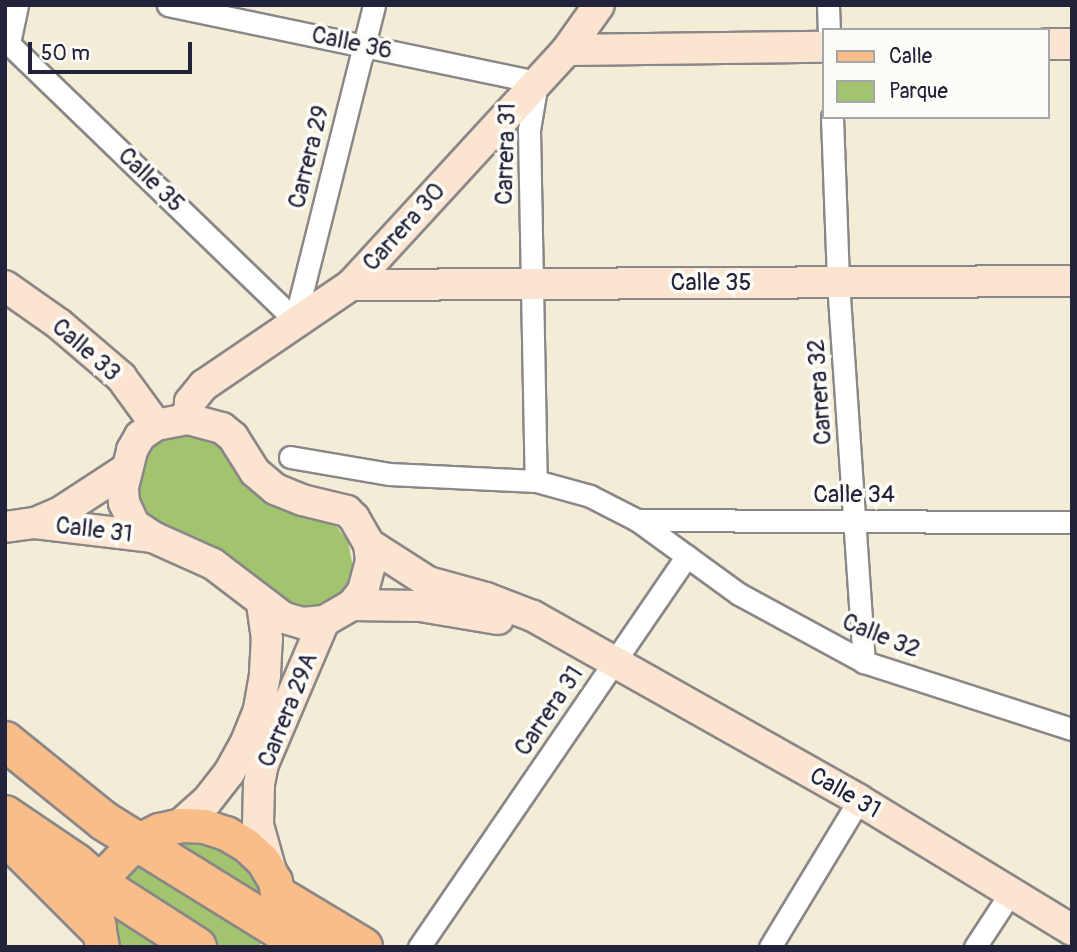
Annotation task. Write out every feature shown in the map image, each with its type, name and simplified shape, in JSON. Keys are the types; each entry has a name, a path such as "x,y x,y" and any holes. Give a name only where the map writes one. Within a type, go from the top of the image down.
{"highway":[{"path":"5,739 104,821 159,832 284,921 363,947"},
{"path":"5,815 76,863 102,886 197,947"},
{"path":"5,835 100,940"}],"main road":[{"path":"100,940 102,886 115,862 159,832 204,826 226,833 246,845 263,861 284,921"}],"street":[{"path":"7,41 17,5"},
{"name":"Calle 36","path":"168,5 537,82"},
{"name":"Carrera 29","path":"295,320 373,5"},
{"name":"Carrera 30","path":"188,419 190,402 195,392 295,320 351,285 567,50 599,5"},
{"path":"828,5 829,28"},
{"name":"Calle 35","path":"7,41 295,320"},
{"path":"1049,44 1072,44"},
{"path":"567,50 822,47"},
{"name":"Carrera 31","path":"536,481 529,130 537,82"},
{"name":"Carrera 32","path":"832,119 838,282 864,662"},
{"name":"Calle 35","path":"351,285 1072,281"},
{"name":"Calle 33","path":"5,286 59,324 121,377 156,425"},
{"path":"188,419 206,421 222,428 233,437 255,471 275,489 347,511 360,525 369,544 369,576 363,591 352,605 324,621 302,623 284,618 213,564 153,537 134,524 128,514 123,487 125,470 140,436 156,425 188,419"},
{"path":"290,457 389,474 536,481 590,496 637,520 687,556"},
{"name":"Calle 31","path":"35,523 82,501 125,470"},
{"name":"Calle 34","path":"637,520 1072,522"},
{"name":"Calle 31","path":"5,527 35,523 153,537"},
{"name":"Calle 31","path":"369,544 428,582 486,598 533,616 859,800 1072,930"},
{"name":"Carrera 31","path":"419,947 687,556"},
{"name":"Calle 32","path":"687,556 739,594 864,662 1072,729"},
{"name":"Carrera 29A","path":"159,832 207,801 229,773 254,720 265,674 267,639 262,603"},
{"name":"Calle 31","path":"352,605 421,606 488,616 554,635 614,662"},
{"name":"Carrera 29A","path":"284,921 258,825 259,784 263,764 324,621"},
{"path":"770,947 859,800"},
{"path":"975,947 1011,892"}],"green space":[{"path":"180,433 208,438 220,446 246,485 260,497 291,512 323,519 337,527 348,541 353,567 349,581 339,595 322,606 305,608 288,604 222,552 146,517 136,498 142,456 157,442"},
{"path":"197,842 221,849 250,872 259,888 267,929 259,947 119,947 113,912 119,888 129,871 144,856 175,843"}]}
